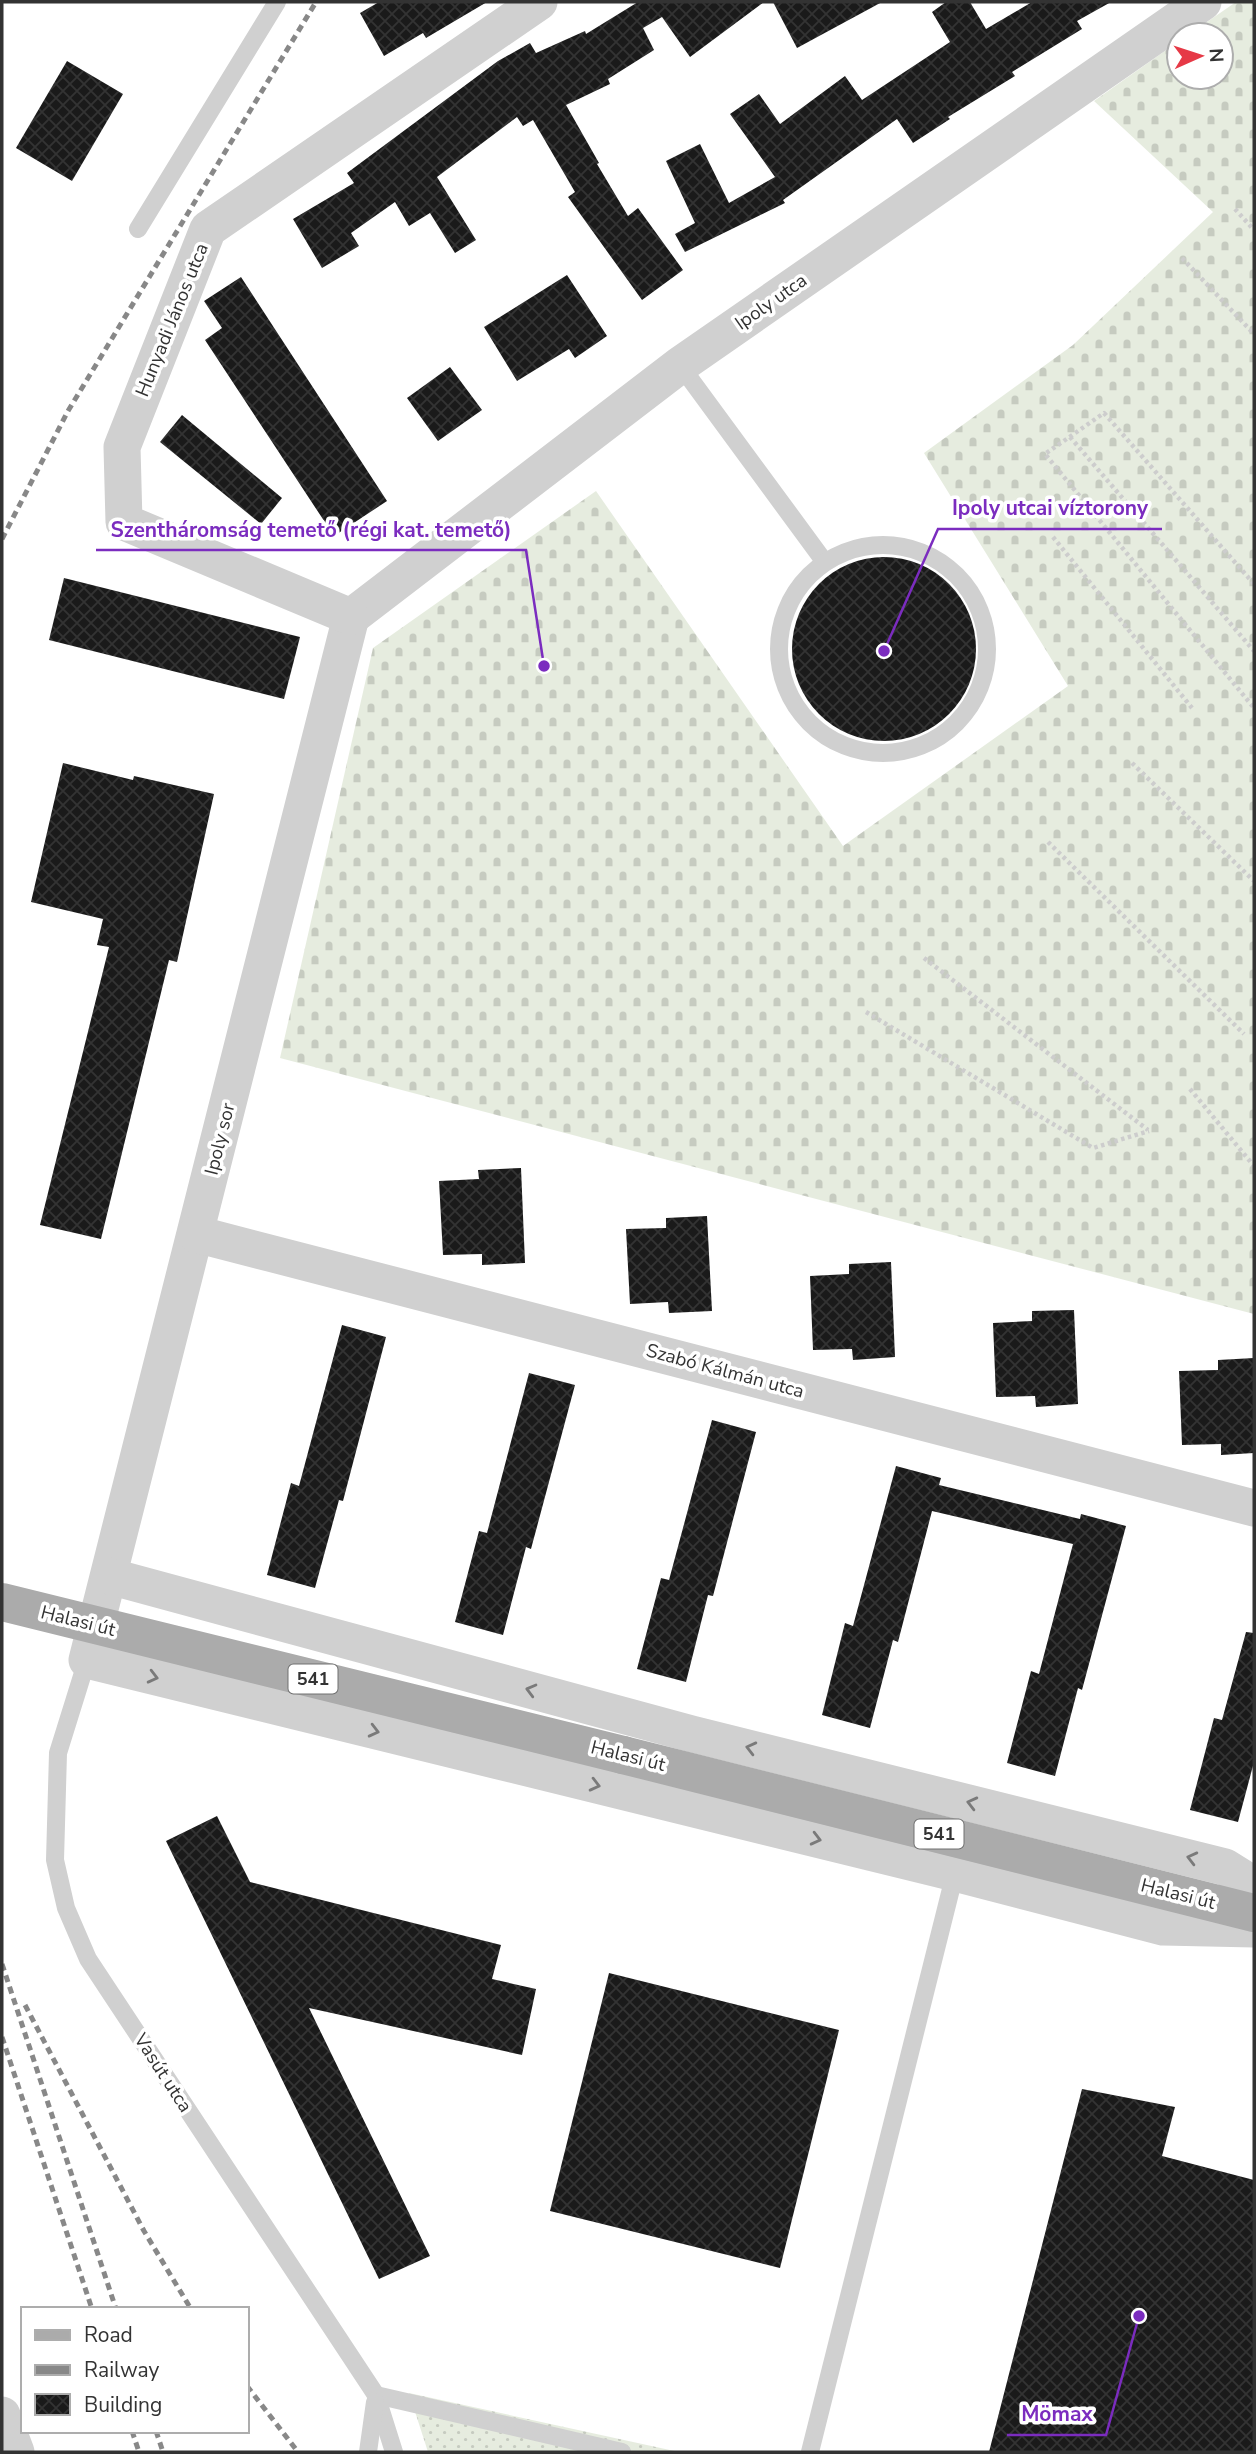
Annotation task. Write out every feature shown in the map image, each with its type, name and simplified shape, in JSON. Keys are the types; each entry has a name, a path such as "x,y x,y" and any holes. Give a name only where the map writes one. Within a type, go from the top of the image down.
{"main road":[{"name":"Halasi út","path":"2,1602 1254,1913"}],"street":[{"name":"Hunyadi János utca","path":"351,617 124,522 122,447 208,229 539,2"},
{"name":"Ipoly utca","path":"351,617 680,365 1203,2"},
{"name":"Ipoly sor","path":"87,1660 351,617"},
{"name":"Szabó Kálmán utca","path":"196,1234 1254,1508"},
{"path":"109,1576 692,1734 1225,1867 1254,1885"},
{"path":"87,1660 955,1873 1163,1927 1254,1929"},
{"path":"2,2415 16,2452"}],"lane":[{"path":"138,229 277,2"},
{"path":"680,365 824,561"},
{"path":"869,545 908,547 927,554 944,565 960,578 972,594 981,612 985,632 987,651 984,671 978,691 968,708 955,724 940,736 904,751 865,752 828,738 800,712 782,677 779,638 790,600 801,584 824,561 869,545"},
{"name":"Vasút utca","path":"87,1660 58,1753 55,1860 66,1908 88,1959 376,2395 394,2452"},
{"path":"810,2452 955,1873"},
{"path":"368,2452 376,2395 622,2452"}],"path":[{"path":"1235,209 1254,230"},
{"path":"1182,258 1254,334"},
{"path":"1254,584 1104,413 1045,454 1254,708"},
{"path":"1070,437 1254,651"},
{"path":"1053,537 1192,708"},
{"path":"1132,763 1254,881"},
{"path":"1048,842 1244,1034"},
{"path":"866,1012 1093,1148 1149,1131 924,958"},
{"path":"1190,1089 1254,1166"}],"green space":[{"path":"1236,2 1254,2 1254,1314 280,1058 373,648 596,491 843,846 1068,686 924,453 1073,345 1213,212 1094,101 1165,51 1165,91 1235,91 1235,21 1208,21"},
{"path":"409,2393 679,2452 428,2452"}],"building":[{"path":"379,2 487,2 426,38 423,33 384,56 360,13"},
{"path":"638,2 764,2 690,57 662,17 643,28 654,50 608,79 610,84 566,105 628,216 638,208 683,270 642,300 568,197 575,192 533,120 523,126 517,117 437,177 476,240 455,253 430,213 409,226 395,202 351,233 359,246 322,268 293,219 354,183 347,173 498,61 530,43 536,53 585,31 586,34"},
{"path":"773,2 882,2 797,48"},
{"path":"946,2 970,2 986,29 1032,2 1111,2 1077,21 1082,29 1012,72 1015,76 948,117 950,119 913,143 897,119 783,200 785,203 685,252 675,234 695,223 666,161 700,144 729,203 775,177 730,114 759,94 780,124 845,76 862,100 950,42 932,12"},
{"path":"67,61 123,94 72,181 16,148"},
{"path":"567,275 607,336 575,358 569,349 517,381 484,327"},
{"path":"241,277 387,501 334,536 205,340 222,328 204,301"},
{"path":"450,367 482,410 438,441 407,398"},
{"path":"182,415 282,498 261,524 160,442"},
{"path":"884,557 902,558 919,564 935,572 949,584 961,598 969,614 975,631 975,667 969,684 961,700 949,714 935,726 919,734 902,740 884,741 866,740 849,734 833,726 819,714 807,700 799,684 793,667 792,649 793,631 799,614 807,598 819,584 833,572 849,564 866,558"},
{"path":"64,578 300,637 284,699 49,640"},
{"path":"63,763 133,780 134,776 214,794 177,962 169,960 101,1239 40,1225 109,947 97,945 103,919 31,902"},
{"path":"521,1168 525,1263 482,1265 482,1254 443,1255 439,1181 479,1179 478,1170"},
{"path":"707,1216 712,1311 669,1313 668,1302 630,1304 626,1229 666,1228 666,1218"},
{"path":"891,1262 895,1357 853,1360 852,1349 813,1350 810,1276 849,1274 849,1264"},
{"path":"1074,1310 1078,1404 1036,1407 1035,1396 996,1397 993,1323 1032,1321 1032,1311"},
{"path":"342,1325 386,1337 343,1501 339,1500 315,1588 267,1575 291,1483 299,1486"},
{"path":"1254,1358 1254,1453 1221,1455 1221,1444 1182,1445 1179,1371 1218,1370 1218,1360"},
{"path":"529,1373 575,1385 531,1549 526,1547 503,1635 455,1622 479,1531 487,1533"},
{"path":"712,1420 756,1432 713,1596 708,1595 686,1682 637,1669 661,1578 669,1580"},
{"path":"896,1466 941,1478 939,1485 1080,1519 1081,1514 1126,1526 1082,1690 1078,1688 1055,1776 1007,1763 1031,1671 1039,1674 1073,1544 932,1511 898,1642 893,1640 870,1728 822,1715 845,1623 853,1626"},
{"path":"1246,1632 1254,1633 1254,1762 1238,1822 1190,1810 1214,1718 1222,1720"},
{"path":"217,1816 250,1882 501,1945 492,1979 536,1989 522,2055 309,2008 430,2256 379,2279 166,1841"},
{"path":"609,1973 839,2030 780,2268 550,2211"},
{"path":"1082,2089 1175,2107 1162,2156 1254,2180 1254,2452 989,2452"}],"railway":[{"path":"2,539 68,411 316,2"},
{"path":"2,1964 115,2307"},
{"path":"25,2005 144,2231 190,2307"},
{"path":"2,2037 91,2307"},
{"path":"248,2387 298,2452"},
{"path":"133,2433 139,2452"},
{"path":"157,2433 163,2452"}],"place":[{"name":"Ipoly utcai víztorony","path":"884,651"},
{"name":"Szentháromság temető (régi kat. temető)","path":"544,666"},
{"name":"Mömax","path":"1139,2316"}]}
